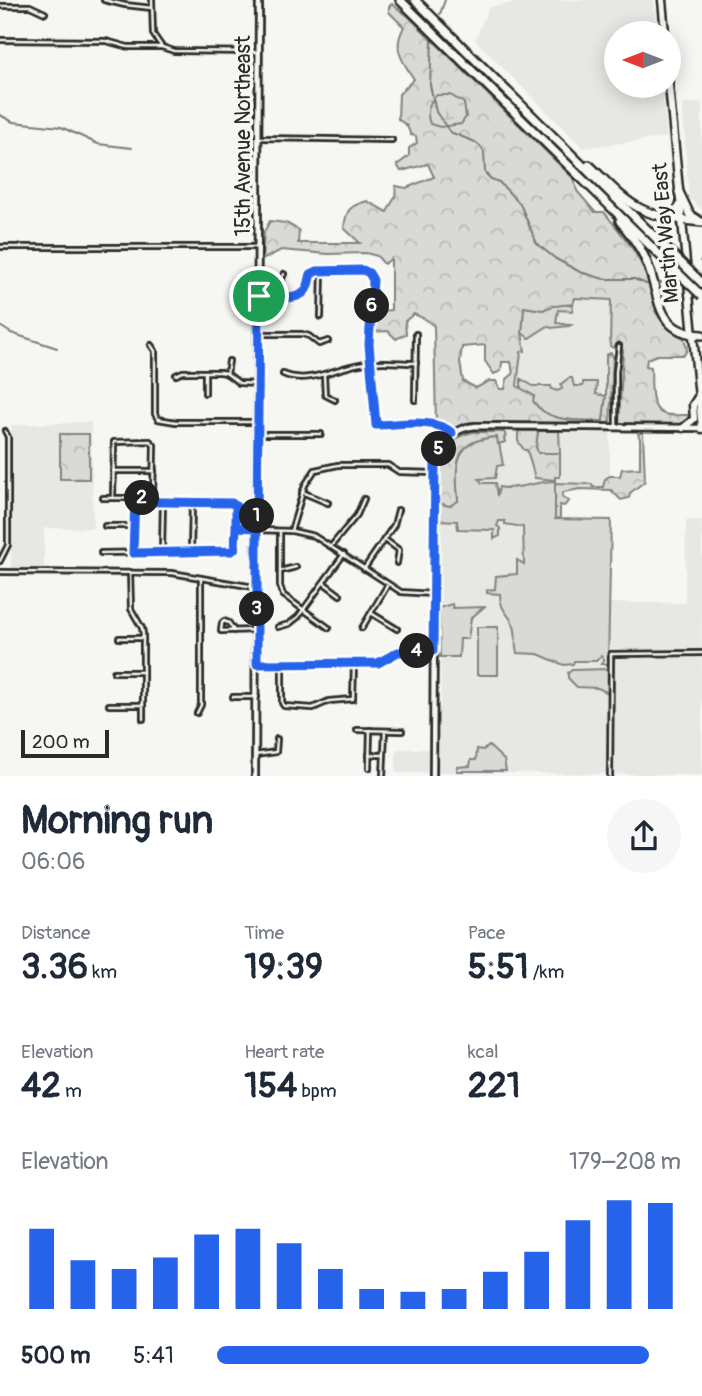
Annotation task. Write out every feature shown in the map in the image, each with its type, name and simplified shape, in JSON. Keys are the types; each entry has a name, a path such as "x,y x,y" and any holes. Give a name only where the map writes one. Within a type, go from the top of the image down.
{"highway":[{"path":"400,0 702,296"},
{"path":"415,0 702,283"},
{"path":"571,154 580,158 641,209 667,217 702,222"},
{"path":"679,192 690,215 702,222"},
{"path":"604,201 640,247 667,322 673,328 698,335"},
{"path":"667,217 674,214 681,205"}],"main road":[{"path":"664,0 664,21"},
{"name":"Martin Way East","path":"670,98 682,220 698,335 702,428"},
{"path":"682,428 693,420 694,405 699,395"}],"street":[{"path":"104,0 152,8"},
{"path":"152,0 153,34 162,47"},
{"name":"15th Avenue Northeast","path":"255,776 259,0"},
{"path":"0,6 30,6 45,13"},
{"path":"0,40 106,41 128,47 162,47 174,51 259,51"},
{"path":"259,138 392,140"},
{"path":"0,247 259,247"},
{"path":"259,296 301,295 308,287 311,274 322,270 363,270 369,273 373,280 370,362 376,425 434,424 452,433"},
{"path":"321,317 322,270"},
{"path":"281,297 284,274"},
{"path":"259,334 302,334 318,344 328,341"},
{"path":"415,400 416,334"},
{"path":"151,345 155,351 155,414 158,419 176,422 258,422"},
{"path":"616,428 619,346"},
{"path":"227,374 229,361"},
{"path":"283,374 324,375 370,362 416,363"},
{"path":"205,373 205,393"},
{"path":"176,375 227,374 239,383 258,384"},
{"path":"324,375 325,395 335,400"},
{"path":"433,776 434,473 442,443 452,433 476,426 702,428"},
{"path":"0,562 8,545 8,437 5,431"},
{"path":"258,434 321,434"},
{"path":"113,498 114,442 150,441 154,444 153,498"},
{"path":"290,531 309,477 315,470 338,464 388,464 399,472 434,473"},
{"path":"113,471 154,471"},
{"path":"303,492 328,503"},
{"path":"101,553 232,551 235,548 236,527 234,504 157,502 153,498 103,498"},
{"path":"133,553 135,498"},
{"path":"331,545 356,514 364,499"},
{"path":"162,551 163,502"},
{"path":"191,551 192,503"},
{"path":"364,569 394,525 398,510"},
{"path":"105,526 134,526"},
{"path":"236,527 290,531 314,536 401,592 433,594"},
{"path":"280,531 283,595 329,628"},
{"path":"384,539 399,551 397,563"},
{"path":"278,627 289,624 304,610 344,554"},
{"path":"280,571 296,567"},
{"path":"0,572 172,573 257,587"},
{"path":"130,572 131,609 142,628 143,638 143,719"},
{"path":"197,713 201,705 201,577"},
{"path":"324,583 340,595"},
{"path":"362,628 387,585"},
{"path":"370,613 397,629"},
{"path":"233,631 257,630"},
{"path":"119,638 143,638"},
{"path":"257,664 378,663 404,650 433,651"},
{"path":"610,776 611,654 702,653"},
{"path":"282,665 282,705 287,708 313,708 329,701 353,699 355,663"},
{"path":"114,671 143,672"},
{"path":"233,697 257,697"},
{"path":"109,705 143,705"},
{"path":"357,730 402,731"},
{"path":"369,768 370,730"},
{"path":"383,776 385,731"},
{"path":"256,755 276,752 277,739"},
{"path":"369,755 383,755"}],"shaded area":[{"path":"531,0 654,0 656,21 604,21 604,98 663,98 667,137 583,148 475,40 489,7"},
{"path":"702,102 702,210 689,198 682,104"},
{"path":"525,295 611,299 609,422 534,396 517,387"},
{"path":"91,422 93,528 44,528 44,569 11,569 11,425"},
{"path":"475,430 610,432 610,476 604,491 555,488 555,518 611,520 610,603 685,603 686,520 702,520 702,775 438,772 438,709 441,705 439,472 446,448 462,434"},
{"path":"396,749 430,749 429,773 396,773"}],"green space":[{"path":"392,4 409,17 574,179 577,191 595,212 604,212 626,239 647,277 655,300 655,311 667,327 684,338 687,350 684,355 657,355 647,359 646,366 651,367 655,406 664,414 688,415 689,422 685,425 619,423 623,351 619,342 613,348 610,346 611,300 575,298 573,304 543,310 524,307 522,333 525,351 521,352 517,386 534,396 533,401 547,414 565,419 603,421 606,355 611,353 610,423 470,422 449,430 436,424 434,326 414,314 405,321 406,334 396,339 388,331 370,332 371,312 391,310 391,259 384,264 377,256 366,253 328,254 281,250 262,260 264,232 270,221 286,223 299,230 298,243 360,243 344,228 347,213 352,207 367,201 387,212 395,197 396,186 406,188 434,177 428,164 401,171 397,165 409,156 409,148 417,143 416,136 411,135 407,126 398,119 399,94 414,79 400,54 399,41 404,27 389,12 389,6","holes":["485,345 485,361 494,374 501,371 502,362 511,362 513,374 507,379 505,389 500,389 496,381 489,381 476,388 463,381 460,362 462,347"]},
{"path":"437,95 450,95 464,103 466,117 461,124 440,127 430,124 429,108"},
{"path":"573,304 572,311 558,310 556,323 571,325 551,328 548,326 529,338 522,333 524,307 543,310"},
{"path":"572,378 574,386 583,386 583,382 597,382 596,394 606,396 603,421 565,419 547,414 533,401 534,396 521,389 521,379 533,386 551,386 557,391 562,389 561,384"},
{"path":"518,431 538,431 538,453 560,453 560,477 555,477 555,480 535,478 527,450 524,450 518,441"},
{"path":"538,431 559,431 560,453 538,453"},
{"path":"474,432 504,432 505,442 498,444 497,437 483,439 465,449 457,465 458,501 449,506 439,503 440,468 446,449 461,436"},
{"path":"643,432 645,481 630,493 629,498 621,500 611,490 580,489 564,492 563,498 569,501 564,506 560,505 560,518 555,519 555,483 603,487 605,479 620,476 622,469 640,468 638,434"},
{"path":"60,434 89,434 89,479 60,479"},
{"path":"498,437 503,465 497,466 495,478 479,479 482,483 495,483 497,496 499,487 511,488 555,481 555,519 611,520 608,664 601,664 604,660 601,656 596,661 574,661 573,664 564,665 538,654 517,653 515,630 502,606 500,594 487,593 487,590 495,589 496,576 517,574 517,560 524,564 523,527 499,521 497,526 500,528 500,536 494,539 494,530 458,529 457,521 439,520 439,503 449,506 458,501 457,465 465,448 483,439"},
{"path":"452,604 453,608 484,607 471,618 468,639 460,639 459,657 440,657 439,608"},
{"path":"477,627 498,627 498,675 477,675"},
{"path":"608,669 608,693 598,688 577,687 568,678 568,673 572,670"},
{"path":"489,746 504,760 506,771 457,771 457,767 470,766 471,760 476,760 477,749 483,750"}],"waterway":[{"path":"440,14 445,0"},
{"path":"432,41 430,85 436,112 450,132 480,146 484,152 485,173 499,182 520,204 537,244 556,259 580,272 604,279 634,279 649,285"},
{"path":"0,115 13,122 61,127 98,144 132,148"},
{"path":"659,283 677,281"},
{"path":"0,326 11,333 57,348"}],"route":[{"path":"259,296 257,528 236,527 235,548 232,551 133,553 135,498 153,498 157,502 232,503 236,506 236,527 253,528 257,528 257,664 378,663 404,650 433,651 435,463 438,450 452,433 434,424 376,425 369,344 373,280 367,271 317,271 311,274 308,287 301,295 259,296"}]}
